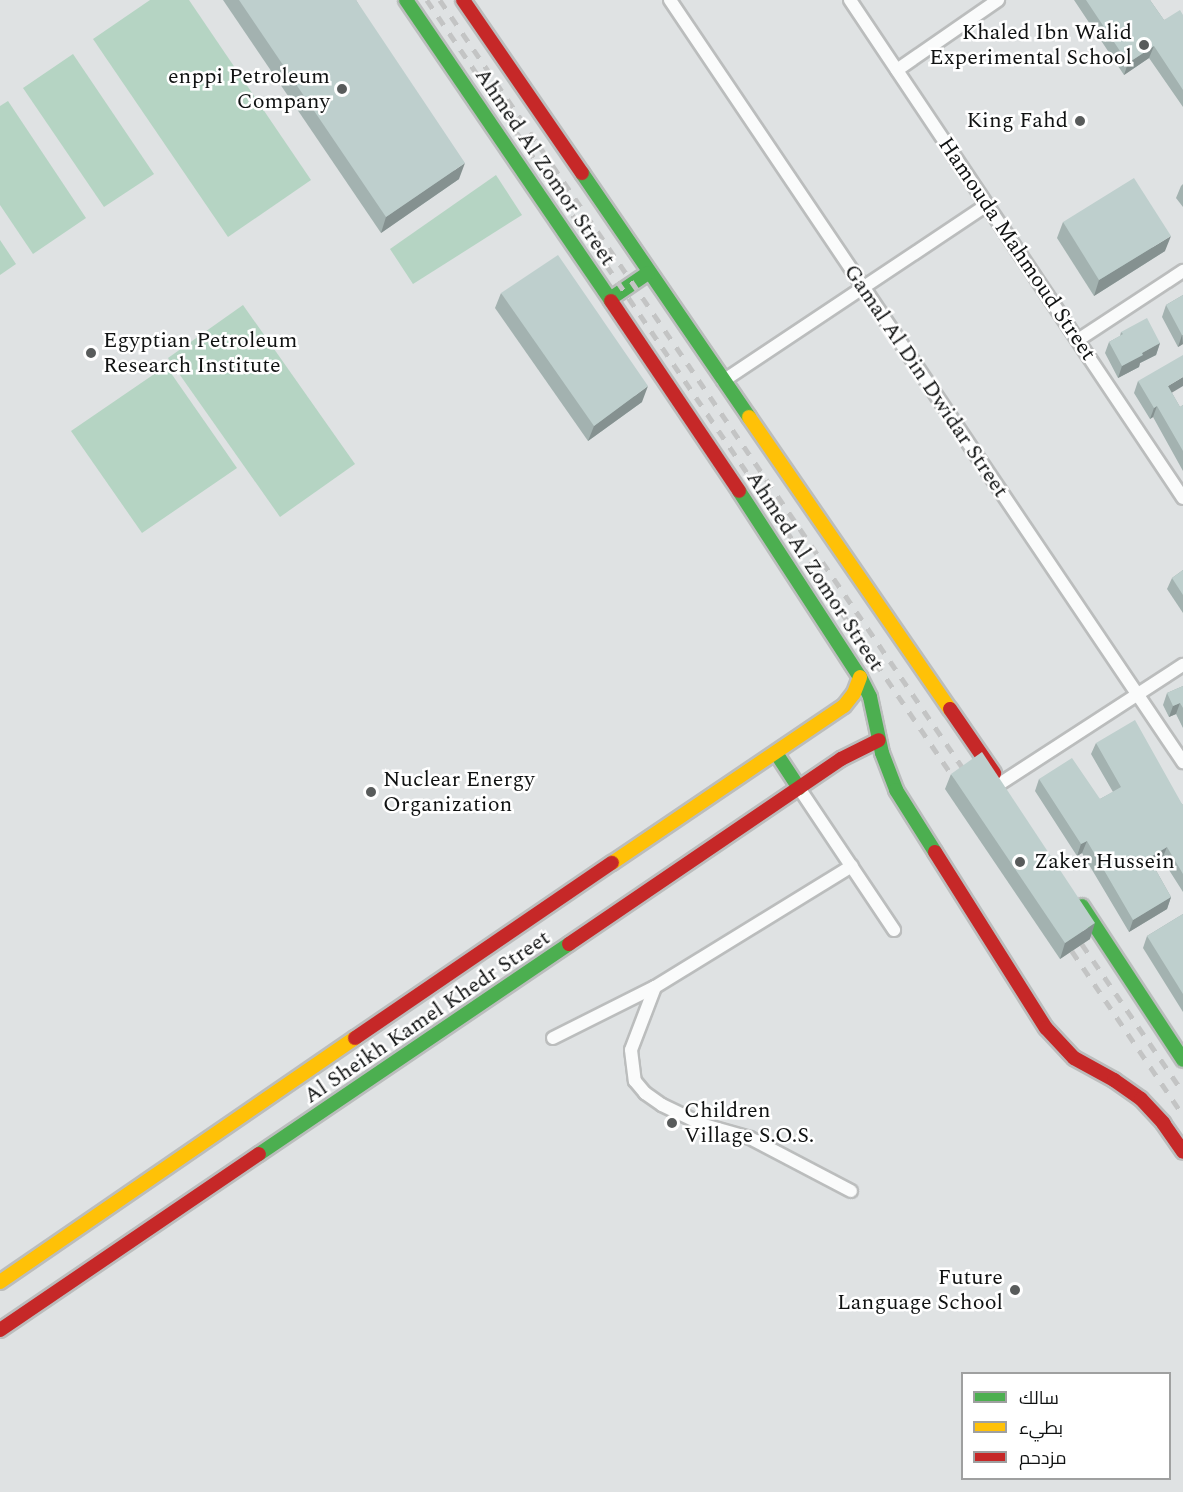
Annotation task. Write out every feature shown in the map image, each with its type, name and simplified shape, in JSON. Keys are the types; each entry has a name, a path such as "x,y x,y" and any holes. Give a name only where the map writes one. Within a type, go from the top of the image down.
{"main road":[{"name":"Ahmed Al Zomor Street","path":"406,0 610,299 796,576 860,676 873,705 885,766 896,790 1046,1028 1074,1058 1114,1080 1141,1099 1163,1123 1183,1152"},
{"name":"Ahmed Al Zomor Street","path":"463,0 648,273 1005,788"},
{"path":"610,299 648,273"},
{"name":"Al Sheikh Kamel Khedr Street","path":"0,1282 257,1104 844,706 854,693 860,676"},
{"name":"Al Sheikh Kamel Khedr Street","path":"0,1330 851,753 879,740"},
{"path":"776,753 799,789"},
{"path":"1076,897 1183,1060"}],"street":[{"name":"Gamal Al Din Dwidar Street","path":"670,0 1183,762"},
{"name":"Hamouda Mahmoud Street","path":"850,0 1183,498"},
{"path":"897,70 998,0"},
{"path":"723,381 987,205"},
{"path":"1078,339 1183,271"},
{"path":"1005,788 1183,665"},
{"path":"799,789 894,930"},
{"path":"554,1038 655,987 852,866"},
{"path":"655,987 631,1050 635,1081 645,1093 662,1105 704,1125 750,1138 851,1191"}],"green space":[{"path":"150,0 189,0 311,180 228,237 93,39"},
{"path":"73,54 154,174 104,207 23,88"},
{"path":"8,101 86,218 33,254 0,205 0,106"},
{"path":"496,175 522,215 413,284 390,249"},
{"path":"0,240 16,264 0,275"},
{"path":"243,305 355,464 280,517 168,358"},
{"path":"166,366 237,468 142,533 71,431"}],"building":[{"name":"enppi Petroleum Company","path":"239,0 356,0 465,163 386,217"},
{"name":"Khaled Ibn Walid Experimental School","path":"1086,0 1150,0 1164,20 1180,10 1183,15 1183,90 1154,46 1128,63"},
{"path":"1134,178 1171,236 1099,280 1063,222"},
{"path":"558,255 648,386 594,426 501,293"},
{"path":"1183,295 1183,335 1182,335 1166,305"},
{"path":"1147,318 1160,343 1122,366 1109,342 1123,334 1121,332"},
{"path":"1183,355 1183,377 1168,386 1180,407 1183,405 1183,451 1157,406 1154,408 1138,381"},
{"path":"1183,570 1183,595 1172,578"},
{"path":"1183,686 1183,708 1180,703 1173,706 1167,693"},
{"path":"1135,720 1183,804 1183,874 1167,847 1149,858 1171,897 1133,920 1087,841 1081,844 1039,779 1072,758 1100,799 1121,787 1096,743"},
{"name":"Zaker Hussein","path":"982,752 1095,923 1065,943 951,774"},
{"path":"1183,914 1183,994 1147,936"}],"railway":[{"path":"427,0 956,781"},
{"path":"440,0 967,774"},
{"path":"1082,944 1183,1092"},
{"path":"1072,951 1183,1115"}],"traffic: fast":[{"path":"406,0 611,301"},
{"path":"582,173 749,417"},
{"path":"610,299 648,273"},
{"path":"739,491 860,677 870,697 882,753 896,790 935,852"},
{"path":"776,753 799,788"},
{"path":"1082,906 1183,1060"},
{"path":"259,1154 569,944"}],"traffic: slow":[{"path":"749,417 950,709"},
{"path":"612,863 844,706 854,693 860,677"},
{"path":"0,1282 355,1038"}],"traffic: jam":[{"path":"463,0 582,173"},
{"path":"611,301 739,491"},
{"path":"950,709 994,773"},
{"path":"569,944 841,759 879,740"},
{"path":"935,852 1046,1028 1074,1058 1114,1080 1141,1099 1163,1123 1183,1152"},
{"path":"355,1038 612,863"},
{"path":"0,1330 259,1154"}],"place":[{"name":"Khaled Ibn Walid Experimental School","path":"1144,45"},
{"name":"enppi Petroleum Company","path":"342,89"},
{"name":"King Fahd","path":"1080,121"},
{"name":"Egyptian Petroleum Research Institute","path":"91,353"},
{"name":"Nuclear Energy Organization","path":"371,792"},
{"name":"Zaker Hussein","path":"1020,862"},
{"name":"Children Village S.O.S.","path":"672,1123"},
{"name":"Future Language School","path":"1015,1290"}]}
